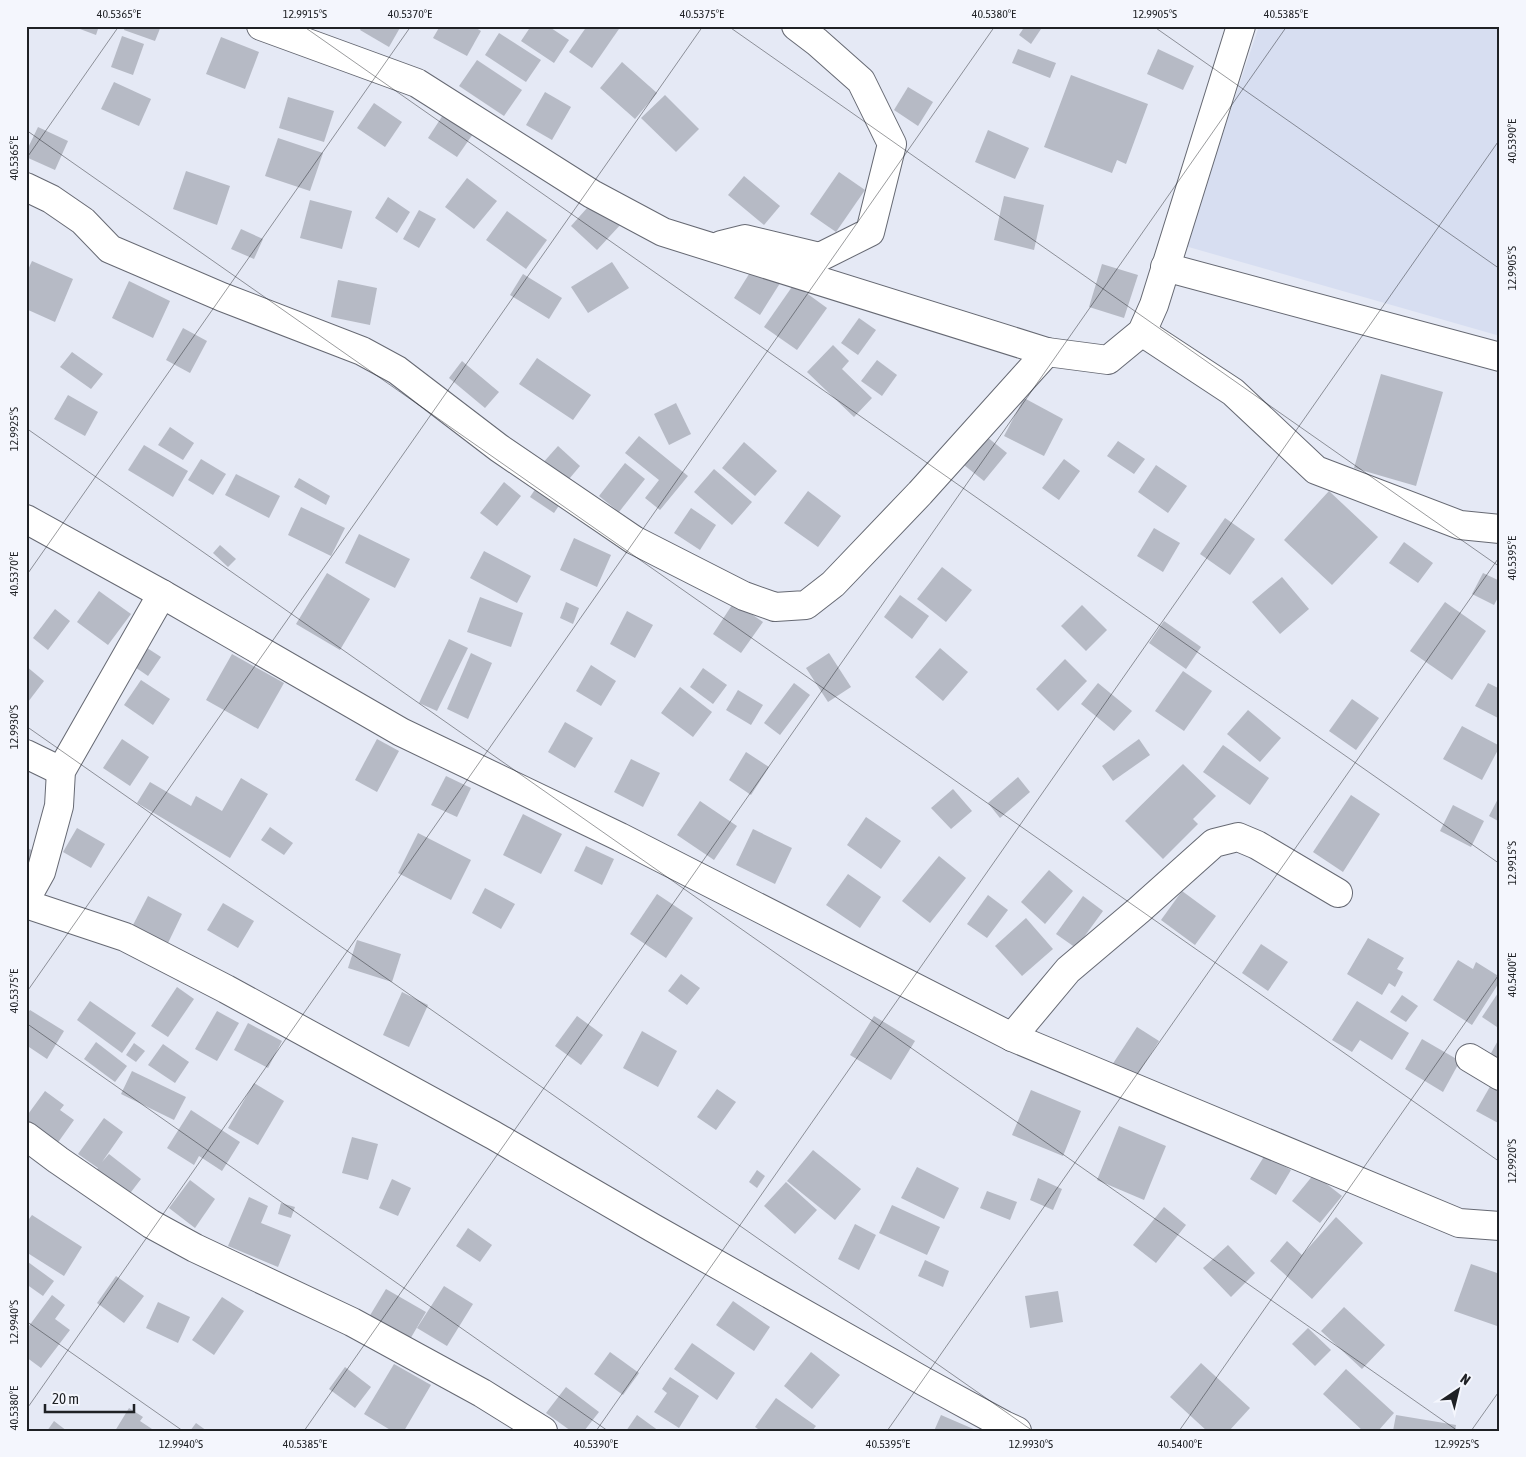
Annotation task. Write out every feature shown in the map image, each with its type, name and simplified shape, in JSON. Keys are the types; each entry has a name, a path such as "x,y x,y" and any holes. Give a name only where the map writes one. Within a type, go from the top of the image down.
{"street":[{"path":"261,26 417,83 592,194 664,232 1047,352 1108,360 1142,332 1154,305 1233,30"},
{"path":"713,248 745,239 820,257 870,232 892,144 861,81 796,26"},
{"path":"26,187 52,199 83,221 110,249 222,297 362,351 397,370 499,448 634,540 744,596 775,607 806,605 833,584 920,493 1047,352"},
{"path":"1165,267 1500,356"},
{"path":"1142,332 1233,392 1316,470 1460,525 1500,529"},
{"path":"26,519 162,594 401,732 620,837 1012,1037 1459,1223 1500,1226"},
{"path":"26,899 41,872 59,806 61,771 162,594"},
{"path":"26,754 61,771"},
{"path":"1012,1037 1068,970 1214,843 1238,837 1258,845 1338,893"},
{"path":"26,904 125,937 226,989 493,1135 652,1228 1004,1426 1017,1431"},
{"path":"1470,1058 1500,1076"},
{"path":"26,1136 151,1224 195,1248 352,1322 482,1393 544,1431"}],"shaded area":[{"path":"1259,26 1500,26 1500,336 1185,246"}],"building":[{"path":"72,26 99,26 96,35"},
{"path":"125,26 161,26 155,41 124,30"},
{"path":"362,26 401,26 389,47 360,30"},
{"path":"440,26 473,26 481,31 467,56 433,38"},
{"path":"531,26 548,26 569,40 554,63 521,41"},
{"path":"587,26 621,26 592,68 569,52"},
{"path":"1025,26 1043,26 1031,44 1019,35"},
{"path":"499,33 541,60 526,82 485,55"},
{"path":"122,36 144,44 133,75 111,67"},
{"path":"221,37 259,52 245,89 206,74"},
{"path":"1018,49 1056,63 1050,78 1012,63"},
{"path":"1158,49 1194,66 1183,90 1147,74"},
{"path":"477,60 522,90 504,116 459,86"},
{"path":"622,62 657,93 635,119 600,88"},
{"path":"1071,75 1148,104 1126,164 1117,160 1112,173 1044,147"},
{"path":"114,82 151,99 139,126 101,109"},
{"path":"908,87 933,102 918,126 894,110"},
{"path":"545,92 571,107 552,140 526,125"},
{"path":"665,95 699,129 676,152 641,118"},
{"path":"288,97 334,111 324,142 279,128"},
{"path":"374,103 402,122 385,147 357,128"},
{"path":"445,112 475,131 457,157 428,138"},
{"path":"38,127 68,141 55,170 26,157 26,152"},
{"path":"988,130 1029,148 1015,179 975,162"},
{"path":"278,138 323,153 310,191 265,176"},
{"path":"186,171 230,186 217,225 173,209"},
{"path":"839,172 865,190 836,232 810,214"},
{"path":"744,176 780,206 764,225 728,195"},
{"path":"467,178 497,201 474,229 445,207"},
{"path":"1004,196 1044,205 1034,250 994,240"},
{"path":"388,197 410,212 397,233 375,218"},
{"path":"596,198 622,223 597,250 571,226"},
{"path":"310,200 352,211 342,249 300,238"},
{"path":"419,210 436,219 419,248 403,239"},
{"path":"507,211 547,240 526,269 486,240"},
{"path":"241,229 263,239 254,259 231,249"},
{"path":"32,261 73,279 55,322 26,309 26,274"},
{"path":"612,262 629,288 588,313 571,287"},
{"path":"756,263 782,280 760,315 734,298"},
{"path":"1102,264 1138,275 1124,318 1089,307"},
{"path":"523,274 562,298 549,319 510,295"},
{"path":"338,280 377,288 370,325 331,317"},
{"path":"129,281 170,301 153,338 112,318"},
{"path":"794,284 827,308 797,350 764,327"},
{"path":"859,318 876,330 858,355 841,343"},
{"path":"183,328 207,341 190,373 166,360"},
{"path":"833,345 849,361 842,369 872,398 854,417 807,372"},
{"path":"72,352 103,374 91,389 60,367"},
{"path":"537,358 591,395 573,420 519,384"},
{"path":"877,360 897,375 882,396 861,381"},
{"path":"462,361 499,392 485,408 449,378"},
{"path":"1381,374 1443,392 1416,486 1354,468"},
{"path":"68,395 98,412 85,436 54,419"},
{"path":"1024,398 1063,419 1044,456 1004,436"},
{"path":"676,403 691,434 669,445 654,414"},
{"path":"170,427 194,443 183,460 158,445"},
{"path":"982,433 1007,453 984,481 959,461"},
{"path":"639,436 688,476 660,510 645,498 659,480 625,453"},
{"path":"1118,441 1145,459 1134,474 1107,456"},
{"path":"744,442 777,471 755,496 722,468"},
{"path":"144,445 188,471 173,497 128,470"},
{"path":"558,446 580,466 564,485 541,465"},
{"path":"201,459 226,474 213,495 188,480"},
{"path":"1064,459 1080,471 1059,500 1042,488"},
{"path":"625,463 645,479 619,512 599,496"},
{"path":"1156,465 1187,486 1168,513 1138,492"},
{"path":"714,469 752,502 732,525 694,492"},
{"path":"236,474 280,496 269,518 225,495"},
{"path":"299,478 330,496 326,505 294,487"},
{"path":"504,482 521,496 497,526 480,513"},
{"path":"538,485 562,501 554,513 530,497"},
{"path":"808,491 841,516 818,547 784,523"},
{"path":"1329,491 1378,537 1332,585 1284,540"},
{"path":"301,507 345,528 331,556 288,535"},
{"path":"691,508 716,525 700,550 674,533"},
{"path":"1225,518 1255,539 1230,575 1200,554"},
{"path":"1154,528 1180,543 1163,572 1137,556"},
{"path":"359,534 410,559 395,588 345,563"},
{"path":"574,538 611,555 597,587 560,570"},
{"path":"1404,542 1433,563 1418,583 1389,563"},
{"path":"220,545 236,559 228,567 213,553"},
{"path":"484,551 531,576 517,603 470,578"},
{"path":"942,567 972,590 946,622 917,599"},
{"path":"327,573 370,599 340,650 296,624"},
{"path":"1483,573 1500,581 1500,594 1494,605 1472,594"},
{"path":"1282,577 1309,609 1280,634 1252,602"},
{"path":"99,591 131,614 108,645 77,622"},
{"path":"900,595 929,616 912,639 884,617"},
{"path":"480,597 523,613 511,647 467,632"},
{"path":"566,602 579,608 573,624 560,618"},
{"path":"734,602 763,622 741,653 713,634"},
{"path":"1445,602 1486,631 1452,680 1410,651"},
{"path":"1082,605 1107,630 1086,651 1061,626"},
{"path":"55,609 70,621 48,650 33,638"},
{"path":"627,611 653,625 635,658 610,644"},
{"path":"1164,621 1201,647 1186,669 1149,643"},
{"path":"449,639 468,648 437,711 419,703"},
{"path":"144,646 161,657 148,676 132,665"},
{"path":"940,648 968,672 943,701 915,677"},
{"path":"471,653 492,663 468,719 447,709"},
{"path":"829,653 851,687 828,702 806,668"},
{"path":"232,654 284,683 258,729 206,700"},
{"path":"1065,659 1087,681 1058,711 1036,689"},
{"path":"591,665 616,681 601,706 576,691"},
{"path":"26,666 44,681 28,702 26,700"},
{"path":"703,668 727,685 713,704 690,687"},
{"path":"1183,671 1212,691 1184,731 1155,711"},
{"path":"141,680 170,699 153,725 124,705"},
{"path":"794,683 810,695 780,735 764,723"},
{"path":"1098,683 1132,711 1114,731 1081,704"},
{"path":"1488,683 1500,689 1500,719 1475,706"},
{"path":"680,687 712,712 693,737 661,713"},
{"path":"738,690 763,705 751,725 726,710"},
{"path":"1352,699 1379,718 1356,750 1329,731"},
{"path":"1248,710 1281,738 1260,762 1227,734"},
{"path":"565,722 593,738 575,768 548,752"},
{"path":"1462,726 1500,746 1482,780 1443,759"},
{"path":"122,739 149,757 130,786 103,768"},
{"path":"377,739 399,751 377,792 355,780"},
{"path":"1139,739 1150,755 1113,781 1102,766"},
{"path":"1223,745 1269,778 1250,805 1203,772"},
{"path":"746,752 769,767 751,795 729,780"},
{"path":"631,759 660,773 643,807 614,792"},
{"path":"1183,764 1216,796 1193,819 1198,824 1163,859 1125,821"},
{"path":"446,776 471,788 457,817 431,805"},
{"path":"1018,777 1030,792 1000,818 988,803"},
{"path":"241,778 268,794 230,858 137,803 150,782 191,806 196,796 222,811"},
{"path":"953,789 972,811 951,829 931,808"},
{"path":"1351,795 1380,814 1343,872 1313,852"},
{"path":"1500,795 1500,822 1489,816"},
{"path":"700,801 737,826 714,860 677,835"},
{"path":"1453,805 1484,821 1471,847 1440,831"},
{"path":"523,814 562,834 541,874 503,855"},
{"path":"866,817 901,841 881,869 847,845"},
{"path":"270,827 293,843 284,855 261,840"},
{"path":"77,828 105,844 91,868 63,852"},
{"path":"753,829 792,848 775,884 736,865"},
{"path":"418,833 471,860 451,900 398,873"},
{"path":"586,846 614,859 602,885 574,871"},
{"path":"26,848 38,852 26,887"},
{"path":"939,856 966,878 930,923 902,901"},
{"path":"1049,870 1073,891 1045,924 1021,902"},
{"path":"848,874 881,897 860,928 826,905"},
{"path":"485,888 515,904 501,929 472,913"},
{"path":"1182,891 1216,916 1195,945 1161,920"},
{"path":"657,894 693,918 666,958 630,934"},
{"path":"988,895 1008,910 987,938 967,924"},
{"path":"148,896 182,914 168,943 133,925"},
{"path":"1083,896 1103,911 1076,948 1056,934"},
{"path":"223,903 254,921 238,948 207,930"},
{"path":"1026,918 1053,949 1022,976 995,946"},
{"path":"1368,938 1404,958 1397,969 1403,972 1395,987 1389,983 1382,995 1347,974"},
{"path":"357,940 401,954 392,982 348,968"},
{"path":"1261,944 1288,962 1268,991 1242,973"},
{"path":"1458,960 1473,969 1476,962 1500,977 1500,981 1472,1025 1433,1000"},
{"path":"681,974 700,988 687,1005 668,991"},
{"path":"177,987 194,999 168,1037 151,1026"},
{"path":"1500,990 1500,1029 1482,1017"},
{"path":"402,992 428,1005 409,1047 383,1035"},
{"path":"1402,995 1418,1006 1406,1022 1390,1012"},
{"path":"90,1001 136,1033 122,1053 77,1020"},
{"path":"1357,1001 1409,1033 1392,1060 1360,1040 1352,1052 1332,1040"},
{"path":"30,1010 64,1031 47,1059 26,1045 26,1015"},
{"path":"217,1011 239,1023 217,1061 195,1049"},
{"path":"577,1016 603,1035 581,1065 555,1046"},
{"path":"874,1016 915,1041 891,1080 850,1055"},
{"path":"248,1023 282,1041 268,1068 234,1050"},
{"path":"1137,1027 1159,1041 1133,1082 1110,1068"},
{"path":"642,1031 677,1051 658,1087 623,1068"},
{"path":"1500,1037 1500,1070 1486,1062"},
{"path":"1422,1039 1460,1061 1443,1092 1405,1069"},
{"path":"96,1042 127,1066 115,1082 84,1059"},
{"path":"134,1043 145,1051 136,1062 126,1055"},
{"path":"163,1044 189,1062 175,1083 148,1065"},
{"path":"132,1071 186,1097 174,1120 121,1094"},
{"path":"254,1083 284,1101 258,1145 228,1128"},
{"path":"1492,1083 1500,1087 1500,1124 1476,1111"},
{"path":"717,1089 736,1102 716,1130 697,1117"},
{"path":"1031,1090 1081,1111 1063,1156 1012,1135"},
{"path":"45,1091 64,1105 60,1110 74,1120 54,1148 26,1128 26,1117"},
{"path":"191,1110 240,1142 222,1171 199,1156 194,1165 167,1148"},
{"path":"104,1118 123,1132 102,1162 109,1154 141,1179 128,1196 96,1171 98,1168 78,1154"},
{"path":"1119,1126 1166,1146 1144,1200 1097,1180"},
{"path":"352,1137 378,1144 368,1180 342,1173"},
{"path":"813,1150 861,1189 835,1220 787,1181"},
{"path":"1265,1155 1291,1170 1276,1195 1250,1179"},
{"path":"917,1167 959,1188 944,1219 901,1198"},
{"path":"757,1170 765,1176 757,1188 749,1182"},
{"path":"1314,1174 1342,1196 1320,1223 1292,1201"},
{"path":"1038,1178 1062,1189 1053,1210 1030,1200"},
{"path":"392,1179 411,1188 398,1216 379,1208"},
{"path":"190,1180 215,1199 195,1228 169,1208"},
{"path":"786,1182 817,1210 795,1234 764,1206"},
{"path":"987,1191 1017,1202 1010,1220 980,1208"},
{"path":"249,1197 268,1206 261,1223 291,1235 278,1267 228,1246"},
{"path":"281,1203 295,1207 291,1218 278,1214"},
{"path":"892,1205 940,1227 927,1255 879,1233"},
{"path":"1164,1207 1186,1225 1156,1263 1133,1245"},
{"path":"32,1215 82,1247 64,1276 26,1252 26,1223"},
{"path":"1336,1217 1363,1243 1312,1299 1270,1261 1287,1241 1302,1255"},
{"path":"855,1224 876,1235 859,1270 838,1259"},
{"path":"468,1228 492,1245 480,1262 456,1246"},
{"path":"1228,1245 1255,1273 1231,1297 1203,1268"},
{"path":"925,1260 949,1271 943,1287 918,1276"},
{"path":"28,1262 54,1281 43,1296 26,1284 26,1265"},
{"path":"1471,1264 1500,1274 1500,1327 1454,1311"},
{"path":"116,1276 144,1296 124,1323 97,1303"},
{"path":"444,1286 473,1304 447,1346 417,1328"},
{"path":"386,1289 426,1312 409,1341 369,1317"},
{"path":"1058,1291 1063,1322 1030,1328 1025,1296"},
{"path":"52,1295 65,1305 55,1319 70,1330 41,1368 26,1357 26,1330"},
{"path":"222,1297 244,1311 214,1355 192,1340"},
{"path":"733,1301 770,1327 754,1351 716,1325"},
{"path":"158,1302 190,1317 178,1343 146,1328"},
{"path":"1344,1307 1385,1345 1362,1369 1321,1331"},
{"path":"1308,1328 1331,1350 1315,1366 1292,1344"},
{"path":"692,1343 735,1373 717,1400 674,1369"},
{"path":"610,1352 639,1373 623,1395 594,1374"},
{"path":"811,1352 840,1375 812,1409 784,1386"},
{"path":"1201,1363 1250,1408 1229,1431 1207,1431 1170,1397"},
{"path":"394,1364 431,1385 404,1431 392,1431 364,1414"},
{"path":"345,1367 371,1387 355,1408 329,1389"},
{"path":"1346,1369 1394,1413 1378,1431 1363,1431 1323,1394"},
{"path":"670,1377 699,1396 679,1428 654,1412 667,1393 662,1389"},
{"path":"566,1387 599,1412 584,1431 571,1431 546,1413"},
{"path":"776,1398 816,1426 812,1431 761,1431 755,1427"},
{"path":"129,1408 143,1417 140,1421 155,1431 115,1431"},
{"path":"637,1415 659,1431 626,1431"},
{"path":"941,1415 978,1431 934,1431"},
{"path":"1396,1415 1456,1425 1455,1431 1393,1431"},
{"path":"54,1421 67,1431 47,1431"},
{"path":"196,1423 207,1431 190,1431"}]}
